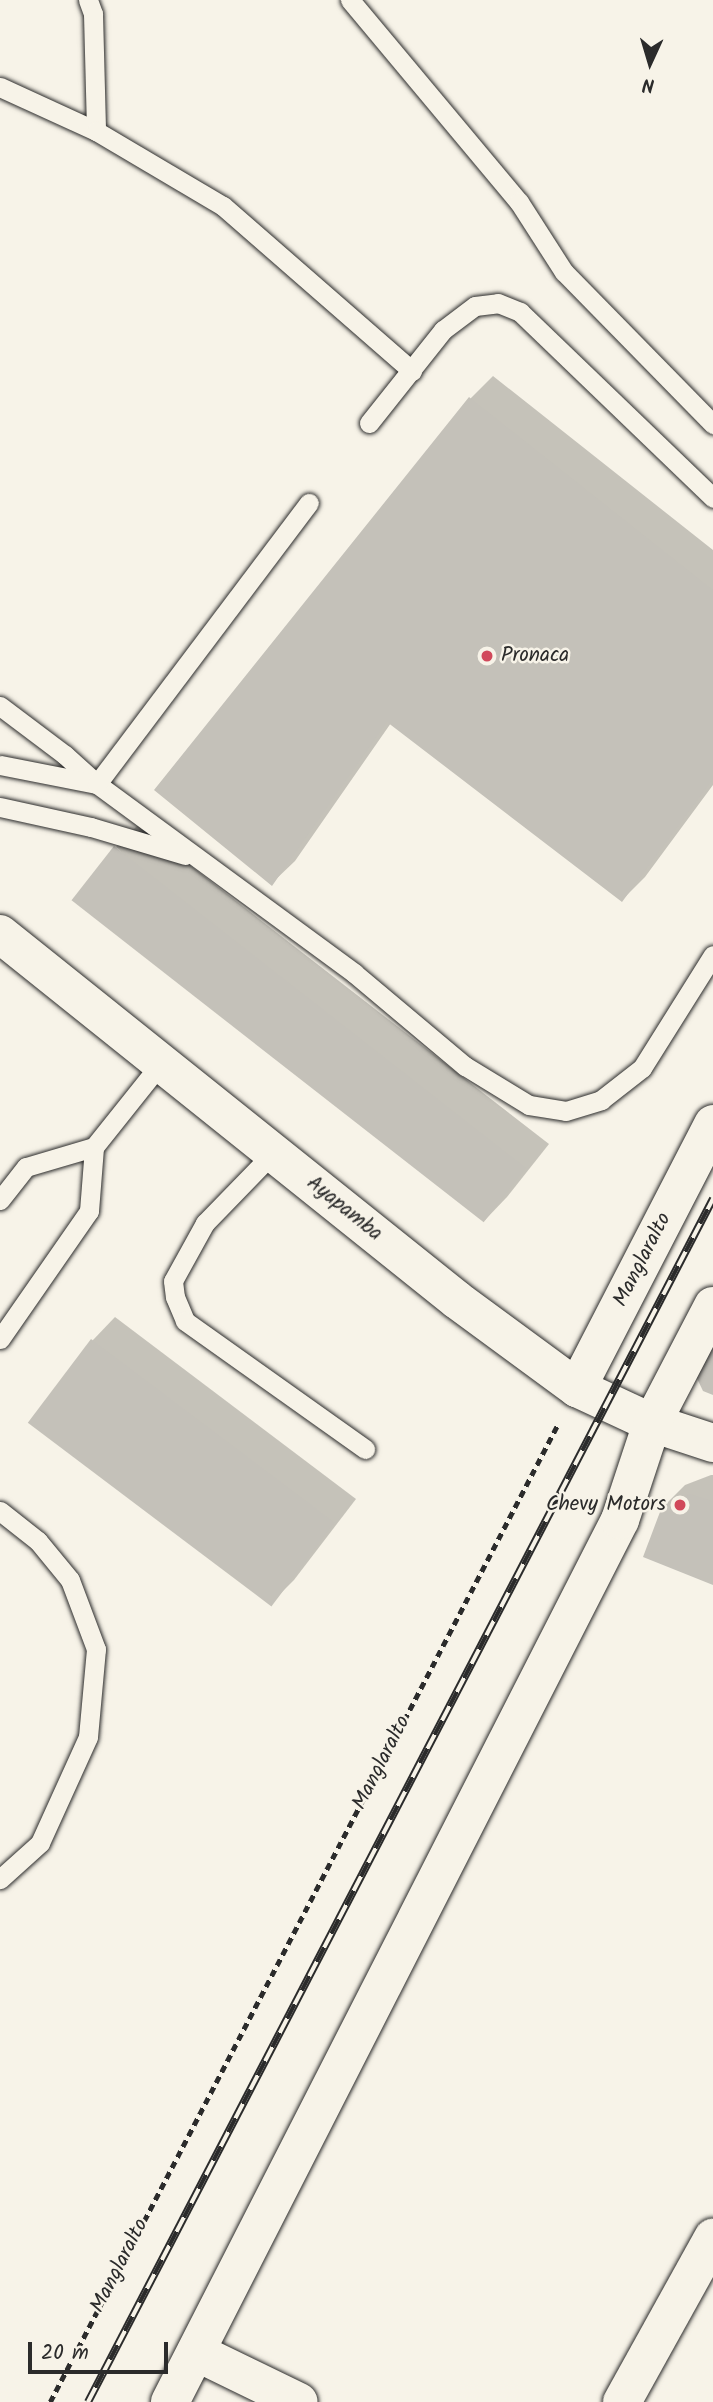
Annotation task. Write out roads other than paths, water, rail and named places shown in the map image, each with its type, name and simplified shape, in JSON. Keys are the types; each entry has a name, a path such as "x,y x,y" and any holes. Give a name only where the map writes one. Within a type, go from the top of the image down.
{"street":[{"name":"Ayapamba","path":"0,934 457,1300 577,1388 652,1423 713,1443"},
{"name":"Manglaralto","path":"577,1388 713,1124"},
{"path":"170,2402 620,1520 652,1423 713,1306"},
{"path":"622,2402 713,2238"},
{"path":"196,2351 299,2402"}],"lane":[{"path":"89,0 93,14 96,131"},
{"path":"350,0 519,202 564,272 713,424"},
{"path":"0,87 96,131 223,206 412,371"},
{"path":"369,424 443,330 475,306 498,303 520,312 713,498"},
{"path":"97,784 309,503"},
{"path":"0,706 65,755 97,784 354,973 465,1066 529,1105 566,1111 601,1100 642,1068 713,955"},
{"path":"0,765 97,784"},
{"path":"0,807 92,827 200,859"},
{"path":"0,1339 89,1211 94,1147 161,1063"},
{"path":"0,1200 26,1167 94,1147"},
{"path":"273,1153 205,1223 173,1281 174,1297 184,1321 365,1449"},
{"path":"0,1511 38,1541 70,1580 96,1649 88,1737 40,1843 0,1879"}],"railway":[{"path":"88,2402 713,1199"}],"place":[{"name":"Pronaca","path":"487,656"},
{"name":"Chevy Motors","path":"680,1505"}]}
